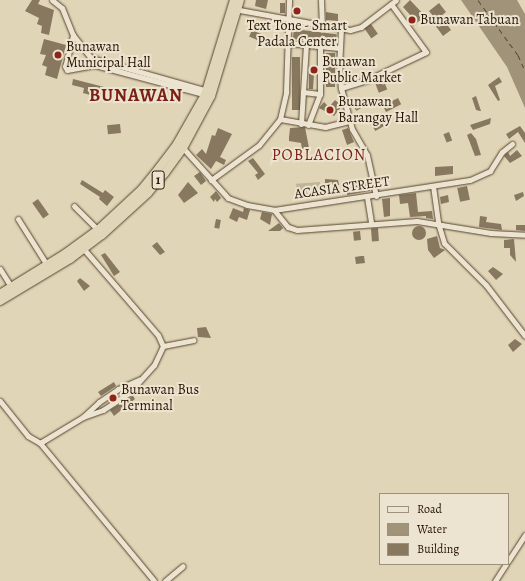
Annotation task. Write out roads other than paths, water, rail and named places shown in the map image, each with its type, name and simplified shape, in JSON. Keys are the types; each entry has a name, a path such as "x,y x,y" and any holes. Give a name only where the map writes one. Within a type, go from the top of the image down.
{"highway":[{"name":"1","path":"0,294 13,290 82,247 148,193 184,142 209,93 234,6 240,0"},
{"name":"1","path":"0,301 47,265 82,247 142,189 184,142"}],"street":[{"path":"52,0 62,8 73,35 87,54 96,63 209,93"},
{"path":"211,180 259,144 280,120 285,102 289,0"},
{"path":"321,0 322,26"},
{"path":"234,6 289,21 341,29 361,27 394,2 426,52 363,82 341,88"},
{"path":"341,29 339,48 341,88 349,121 358,142 364,150 376,196"},
{"path":"73,35 66,68 71,70 96,63"},
{"path":"288,43 339,48"},
{"path":"301,124 306,45"},
{"path":"308,125 320,94 320,47"},
{"path":"303,92 320,94"},
{"path":"280,120 308,125 332,127 349,121"},
{"name":"ACASIA STREET","path":"184,142 211,180 234,201 274,210 376,196 470,180 486,174 493,168 502,152 512,144"},
{"path":"433,186 438,223 442,238 448,248 486,285 525,336"},
{"path":"367,197 371,223"},
{"path":"74,206 98,230"},
{"path":"274,210 294,229 371,223 438,223 491,233 525,236"},
{"path":"18,219 47,265"},
{"path":"82,247 158,335 163,346 159,358 124,397 102,410 83,417"},
{"path":"0,269 13,290"},
{"path":"163,346 193,340"},
{"path":"40,443 83,417 103,399 141,378"},
{"path":"0,401 28,436 40,443 154,581"},
{"path":"509,559 525,535"},
{"path":"495,581 505,565"},
{"path":"165,581 183,566"}],"water":[{"path":"461,0 517,0 525,14 525,108 507,67"}],"place":[{"name":"Text Tone - Smart Padala Center","path":"297,11"},
{"name":"Bunawan Tabuan","path":"412,20"},
{"name":"Bunawan Municipal Hall","path":"58,55"},
{"name":"Bunawan Public Market","path":"314,70"},
{"name":"Bunawan Barangay Hall","path":"330,110"},
{"name":"Bunawan Bus Terminal","path":"113,398"}],"district":[{"name":"BUNAWAN","path":"136,95"},
{"name":"POBLACION","path":"319,155"}]}
